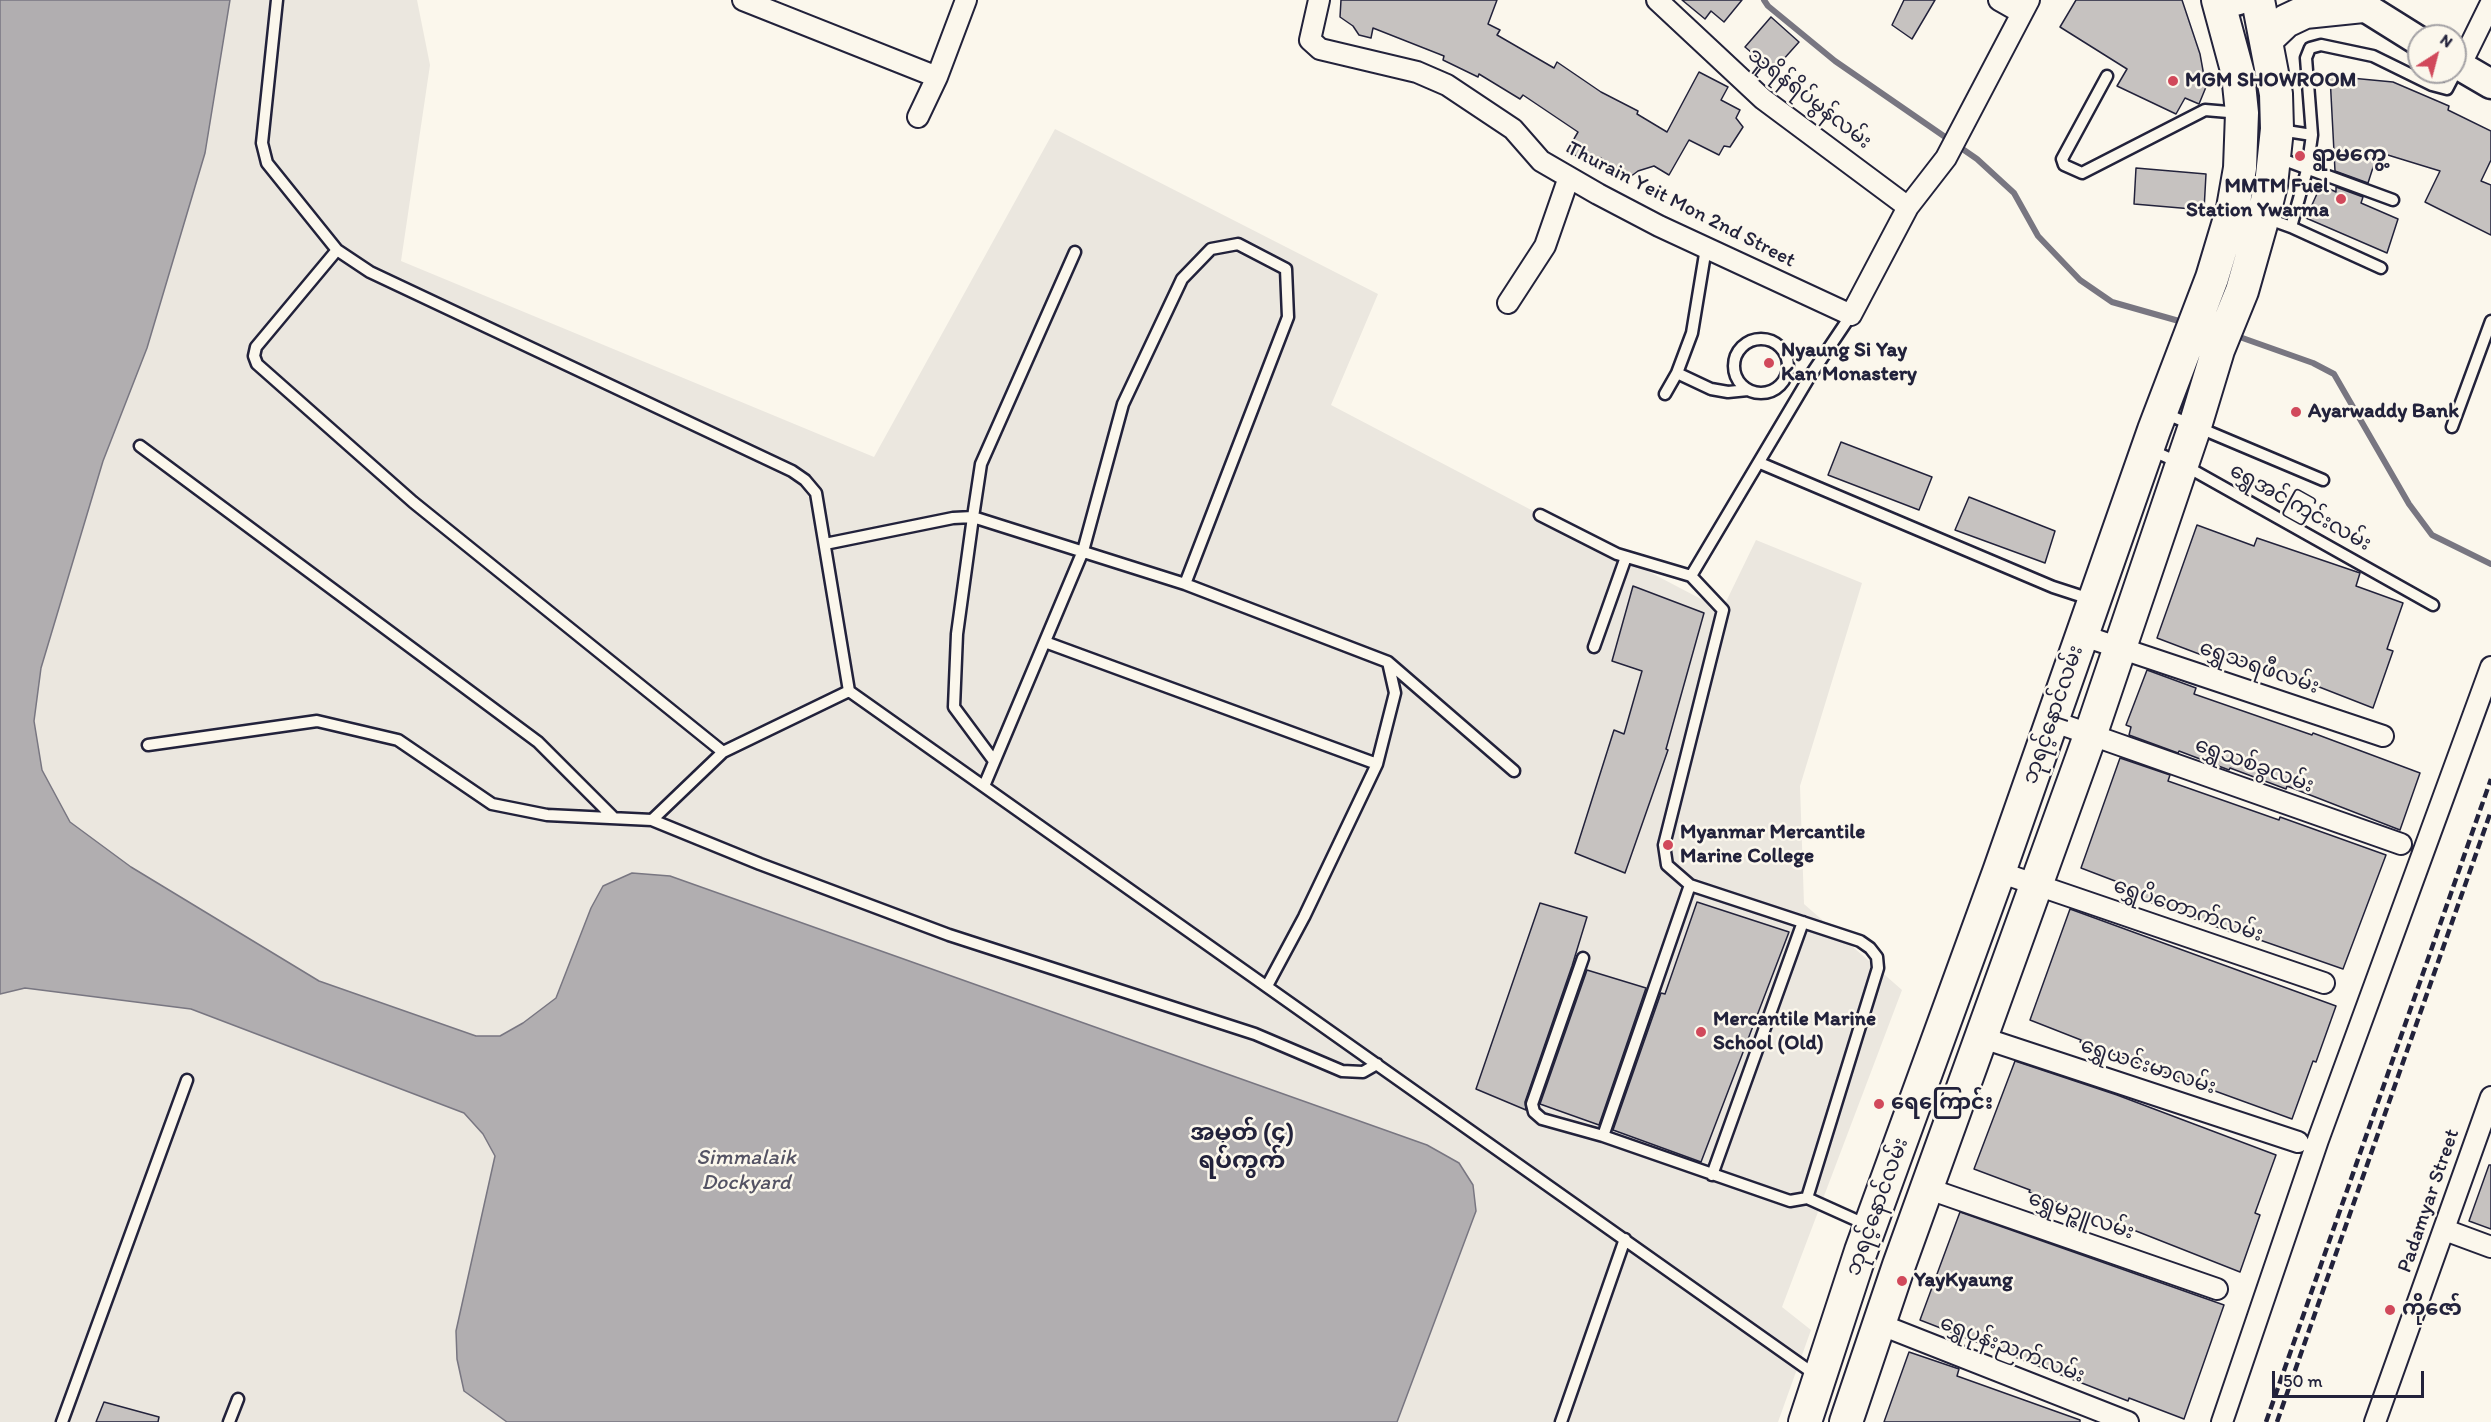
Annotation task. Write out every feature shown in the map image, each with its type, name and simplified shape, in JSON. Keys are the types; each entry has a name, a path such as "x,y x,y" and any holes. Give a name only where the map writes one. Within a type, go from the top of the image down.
{"main road":[{"path":"2258,0 2267,39"},
{"name":"ဘုရင့်နောင်လမ်း","path":"1846,1422 1879,1324 2038,885 2195,426 2218,350 2242,291 2257,216 2240,168 2242,113 2226,2"},
{"path":"2267,39 2286,21 2305,12 2354,2 2407,34"},
{"name":"ဘုရင့်နောင်လမ်း","path":"1805,1422 1870,1226 2000,872 2081,635 2186,343 2212,278 2257,216 2271,185 2276,94 2267,39"},
{"path":"2467,71 2491,84"}],"street":[{"path":"743,0 937,77"},
{"path":"918,117 937,77 966,0"},
{"name":"Thurain Yeit Mon 2nd Street","path":"1319,0 1310,40 1320,49 1417,72 1447,85 1513,129 1541,161 1569,177 1659,226 1851,315"},
{"name":"သူရိန်ရိပ်မွန်လမ်း","path":"1657,0 1763,99 1908,207"},
{"path":"1851,315 1908,207 1946,158 2025,6 1999,0"},
{"path":"2467,47 2491,3"},
{"path":"1508,303 1545,246 1569,177"},
{"name":"ရွှေသရဖီလမ်း","path":"2081,635 2120,646 2383,736"},
{"path":"2222,1422 2318,1140 2491,667"},
{"name":"ရွှေသစ်ခွလမ်း","path":"2052,721 2401,844"},
{"name":"ရွှေပိတောက်လမ်း","path":"2000,872 2324,983"},
{"name":"ရွှေယင်းမာလမ်း","path":"1983,1038 2298,1142"},
{"name":"Padamyar Street","path":"2375,1422 2491,1097"},
{"name":"ရွှေမဉ္ဇူလမ်း","path":"1929,1189 2217,1289"},
{"path":"2445,1230 2491,1247"},
{"name":"ရွှေပုန်းညက်လမ်း","path":"1879,1324 2128,1422"},
{"path":"1820,1378 1858,1391"}],"lane":[{"path":"277,0 262,143 267,163 337,250 370,272 792,471 805,480 816,493 849,691 1820,1378"},
{"path":"2381,268 2257,216 2307,170 2312,135 2306,58 2310,48 2320,45 2373,56 2407,73"},
{"path":"2107,76 2062,159 2064,165 2082,173 2205,110 2242,113"},
{"path":"2430,84 2446,89 2448,84"},
{"path":"2275,142 2312,135"},
{"path":"2275,142 2307,170 2393,200"},
{"path":"984,786 1083,551 1123,404 1182,279 1211,249 1238,244 1286,269 1288,317 1185,584"},
{"path":"1665,394 1677,373 1692,333 1706,248"},
{"path":"337,250 256,347 254,356 257,364 414,502 723,752"},
{"path":"994,760 954,707 957,634 972,518 981,464 1075,252"},
{"path":"1691,576 1810,376 1851,315"},
{"path":"2452,428 2491,321"},
{"path":"1677,373 1711,389 1728,392 1748,390 1758,393 1769,392 1779,387 1789,369 1788,358 1783,349 1774,342 1764,338 1754,339 1744,344 1737,352 1734,362 1735,373 1748,390"},
{"path":"2161,412 2323,480"},
{"path":"140,446 538,742 614,818"},
{"name":"ရွှေအင်ကြင်းလမ်း","path":"2148,448 2182,464 2433,604"},
{"path":"1760,463 2053,587 2094,600"},
{"path":"1540,515 1626,557 1691,576 1723,610 1664,844 1667,865 1690,885 1860,941 1877,957 1878,968 1813,1186 1807,1198"},
{"path":"825,544 953,518 972,518 1185,584 1388,662 1514,771"},
{"path":"1593,647 1626,557"},
{"path":"1044,642 1377,764"},
{"path":"1267,986 1304,916 1377,764 1395,693 1388,662"},
{"path":"652,820 723,752 849,691"},
{"path":"148,745 317,722 398,740 492,804 547,815 652,820 949,936 1255,1034 1342,1071 1364,1072 1377,1064"},
{"path":"1604,1136 1690,885"},
{"path":"1712,1175 1803,922"},
{"path":"1583,958 1532,1104 1534,1112 1542,1119 1604,1136 1790,1201 1807,1198 1870,1226"},
{"path":"62,1422 187,1080"},
{"path":"1561,1422 1625,1239"},
{"path":"229,1422 238,1399"}],"shaded area":[{"path":"230,0 417,0 430,65 401,261 874,457 1055,129 1378,294 1331,405 1722,610 1756,540 1862,583 1800,786 1804,904 1902,990 1782,1307 1811,1330 1778,1422 0,1422 0,895 41,668 103,461 147,348 205,153"}],"water":[{"name":"Simmalaik Dockyard","path":"0,0 230,0 205,153 147,348 103,461 41,668 34,721 42,770 70,822 131,867 319,981 476,1036 500,1036 523,1023 556,998 591,908 603,886 632,873 670,876 1427,1145 1459,1163 1473,1185 1476,1211 1397,1422 507,1422 464,1391 457,1359 456,1331 495,1156 483,1134 464,1113 191,1009 25,988 0,994"}],"building":[{"path":"1341,0 1497,0 1488,24 1500,30 1497,35 1554,68 1557,62 1601,92 1638,111 1637,114 1667,132 1699,72 1728,87 1721,100 1740,110 1736,118 1743,127 1730,147 1724,146 1719,155 1689,140 1669,175 1654,166 1638,171 1630,177 1599,157 1588,162 1567,151 1578,132 1523,95 1520,99 1479,74 1478,77 1443,60 1444,56 1373,28 1371,38 1359,35 1353,26 1340,17"},
{"path":"1682,0 1742,0 1724,22 1711,11 1705,19"},
{"path":"1904,0 1935,0 1912,39 1892,25"},
{"path":"2076,0 2182,0 2200,54 2206,87 2199,104 2185,98 2176,114 2117,86 2127,69 2060,27"},
{"path":"1771,17 1799,42 1773,71 1745,47"},
{"path":"2330,76 2393,82 2449,106 2448,110 2491,131 2491,160 2481,181 2491,185 2491,235 2425,202 2440,171 2378,152 2368,183 2335,171"},
{"path":"2136,168 2206,174 2204,210 2134,204"},
{"path":"2321,185 2336,192 2336,187 2363,197 2361,203 2398,219 2387,253 2306,218"},
{"path":"1841,442 1932,477 1919,510 1828,475"},
{"path":"1969,497 2055,531 2045,563 1955,530"},
{"path":"2197,525 2254,546 2257,538 2360,573 2356,586 2403,603 2387,649 2393,651 2373,708 2268,667 2267,670 2210,649 2207,657 2157,638"},
{"path":"1633,586 1704,613 1666,749 1668,750 1625,873 1575,853 1614,730 1624,734 1642,671 1612,661"},
{"path":"2147,670 2196,688 2194,694 2312,735 2313,733 2420,773 2400,830 2287,786 2286,789 2129,735 2131,727 2126,725"},
{"path":"2120,758 2170,775 2168,781 2279,820 2280,817 2386,855 2343,969 2237,932 2236,934 2133,896 2136,889 2081,868"},
{"name":"Mercantile Marine School (Old)","path":"1697,902 1789,932 1701,1162 1613,1130 1661,993 1665,994"},
{"path":"1540,903 1587,917 1525,1102 1526,1110 1476,1089"},
{"path":"2070,909 2336,1006 2292,1119 2080,1042 2081,1040 2030,1020"},
{"path":"1587,970 1646,988 1599,1125 1540,1104"},
{"path":"2015,1061 2117,1095 2276,1155 2255,1213 2260,1215 2240,1272 1974,1169"},
{"path":"2489,1165 2491,1165 2491,1229 2469,1221"},
{"path":"1960,1212 2224,1305 2184,1419 2129,1398 2128,1401 1920,1320"},
{"path":"1909,1352 1959,1369 1957,1376 2080,1420 2080,1422 1884,1422"},
{"path":"104,1402 159,1417 158,1422 96,1422"}],"waterway":[{"path":"1764,0 1768,6 1835,61 1977,159 2014,193 2038,236 2080,280 2112,302 2186,323"},
{"path":"2234,335 2313,363 2334,374 2409,504 2432,535 2491,564"}],"railway":[{"path":"2266,1422 2491,779"},
{"path":"2277,1422 2491,811"}],"place":[{"name":"MGM SHOWROOM","path":"2173,81"},
{"name":"ရွာမကွေ့","path":"2300,156"},
{"name":"MMTM Fuel Station Ywarma","path":"2341,199"},
{"name":"Nyaung Si Yay Kan Monastery","path":"1769,363"},
{"name":"Ayarwaddy Bank","path":"2296,412"},
{"name":"Myanmar Mercantile Marine College","path":"1668,845"},
{"name":"Mercantile Marine School (Old)","path":"1701,1032"},
{"name":"ရေကြောင်း","path":"1879,1104"},
{"name":"YayKyaung","path":"1902,1281"},
{"name":"ကိုဇော်","path":"2390,1310"}],"district":[{"name":"အမှတ် (၄) ရပ်ကွက်","path":"1242,1148"}]}
